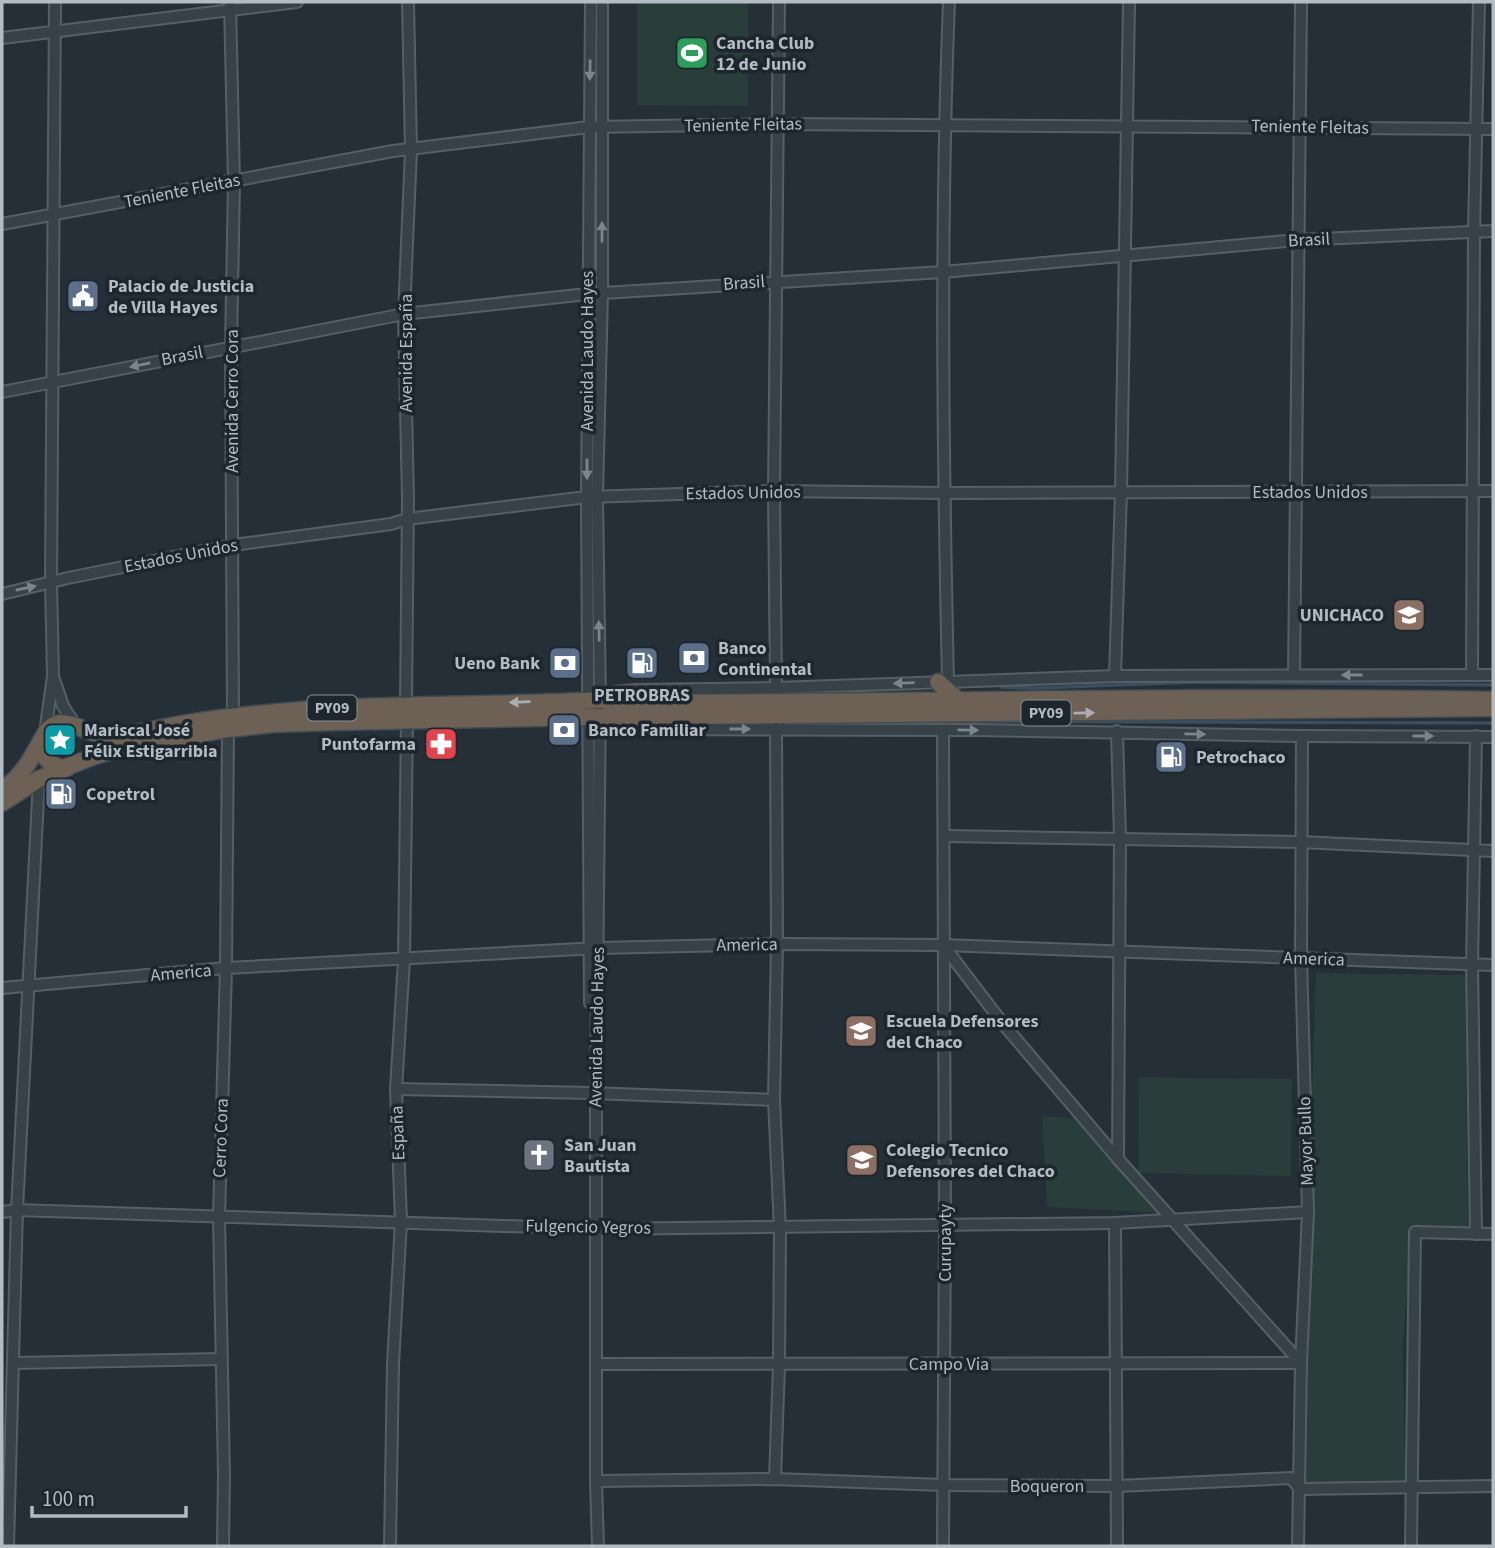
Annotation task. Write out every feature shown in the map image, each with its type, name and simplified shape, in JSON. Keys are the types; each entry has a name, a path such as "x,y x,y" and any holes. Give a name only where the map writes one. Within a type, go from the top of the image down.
{"highway":[{"path":"943,682 960,702"},
{"name":"PY09","path":"595,713 628,704 960,702 1407,686 1493,700"},
{"name":"PY09","path":"44,735 56,724 69,724 104,735 230,722 273,724 407,713 1493,708"},
{"name":"PY09","path":"2,803 39,779 74,765 125,747 230,722"},
{"path":"44,735 42,750 48,761 59,767 74,765 83,757 86,743 77,728"},
{"path":"2,790 14,782 29,763 44,735"}],"street":[{"path":"44,735 53,676 51,583 55,2"},
{"path":"2,38 230,6 297,2"},
{"name":"Avenida España","path":"407,713 404,314 411,150 408,2"},
{"name":"Avenida Laudo Hayes","path":"591,2 587,294 595,713 595,1229"},
{"name":"Avenida Laudo Hayes","path":"592,497 602,293 602,2"},
{"path":"776,688 774,491 779,2"},
{"path":"943,682 944,125 949,2"},
{"path":"1115,676 1121,492 1129,2"},
{"path":"1294,675 1301,2"},
{"path":"1472,675 1474,232 1479,2"},
{"name":"Avenida Cerro Cora","path":"230,6 233,182 230,722"},
{"name":"Teniente Fleitas","path":"2,224 393,151 589,127 778,124 1493,129"},
{"name":"Brasil","path":"2,392 404,314 587,294 943,272 1298,240 1493,231"},
{"name":"Estados Unidos","path":"2,593 233,545 391,524 407,519 592,497 774,491 1493,491"},
{"path":"595,713 614,692 636,690 1115,676 1294,675 1407,686 1472,675 1493,675"},
{"path":"53,676 63,706 77,728"},
{"name":"España","path":"390,1546 393,1364 401,1221 396,1089 404,960 407,713"},
{"path":"595,713 776,728 1493,737"},
{"name":"Cerro Cora","path":"223,1546 219,1217 230,722"},
{"path":"775,1479 780,1229 774,1100 777,944 776,728"},
{"name":"Curupayty","path":"943,730 946,1224 943,1546"},
{"path":"1117,732 1120,838 1118,1159"},
{"name":"Mayor Bullo","path":"1298,1546 1301,1363 1308,1212 1301,959 1302,736"},
{"path":"1476,736 1472,964 1476,1234"},
{"path":"8,1546 6,1488 14,1363 17,1210 39,779"},
{"path":"945,836 1300,842 1493,851"},
{"name":"America","path":"2,988 226,968 594,948 777,944 943,945 1493,965"},
{"path":"943,945 1004,1025 1118,1159 1301,1363"},
{"path":"396,1089 774,1100"},
{"name":"Fulgencio Yegros","path":"2,1212 17,1210 401,1221 595,1229 780,1229 1115,1223 1308,1212"},
{"path":"1115,1223 1118,1364 1117,1546"},
{"path":"595,1229 598,1546"},
{"path":"1411,1546 1415,1232 1493,1234"},
{"path":"14,1363 222,1359"},
{"name":"Campo Via","path":"597,1364 1301,1363"},
{"name":"Boqueron","path":"596,1481 775,1479 943,1485 1118,1486 1291,1478 1300,1489 1493,1486"}],"green space":[{"name":"Cancha Club 12 de Junio","path":"637,2 748,2 748,106 637,105"},
{"path":"1316,973 1465,975 1468,1229 1413,1230 1403,1339 1405,1483 1304,1483 1308,1212"},
{"path":"1139,1077 1292,1079 1291,1176 1138,1173"},
{"path":"1042,1116 1075,1118 1158,1213 1047,1207"}],"waterway":[{"path":"1001,687 1195,682 1493,685"},
{"path":"971,721 1493,723"}],"place":[{"name":"Cancha Club 12 de Junio","path":"692,53"},
{"name":"Palacio de Justicia de Villa Hayes","path":"83,296"},
{"name":"UNICHACO","path":"1409,615"},
{"name":"Banco Continental","path":"694,658"},
{"name":"Ueno Bank","path":"565,663"},
{"name":"PETROBRAS","path":"642,663"},
{"name":"Banco Familiar","path":"564,730"},
{"name":"Mariscal José Félix Estigarribia","path":"60,740"},
{"name":"Puntofarma","path":"441,744"},
{"name":"Petrochaco","path":"1171,757"},
{"name":"Copetrol","path":"61,794"},
{"name":"Escuela Defensores del Chaco","path":"861,1031"},
{"name":"San Juan Bautista","path":"539,1155"},
{"name":"Colegio Tecnico Defensores del Chaco","path":"862,1160"}]}
